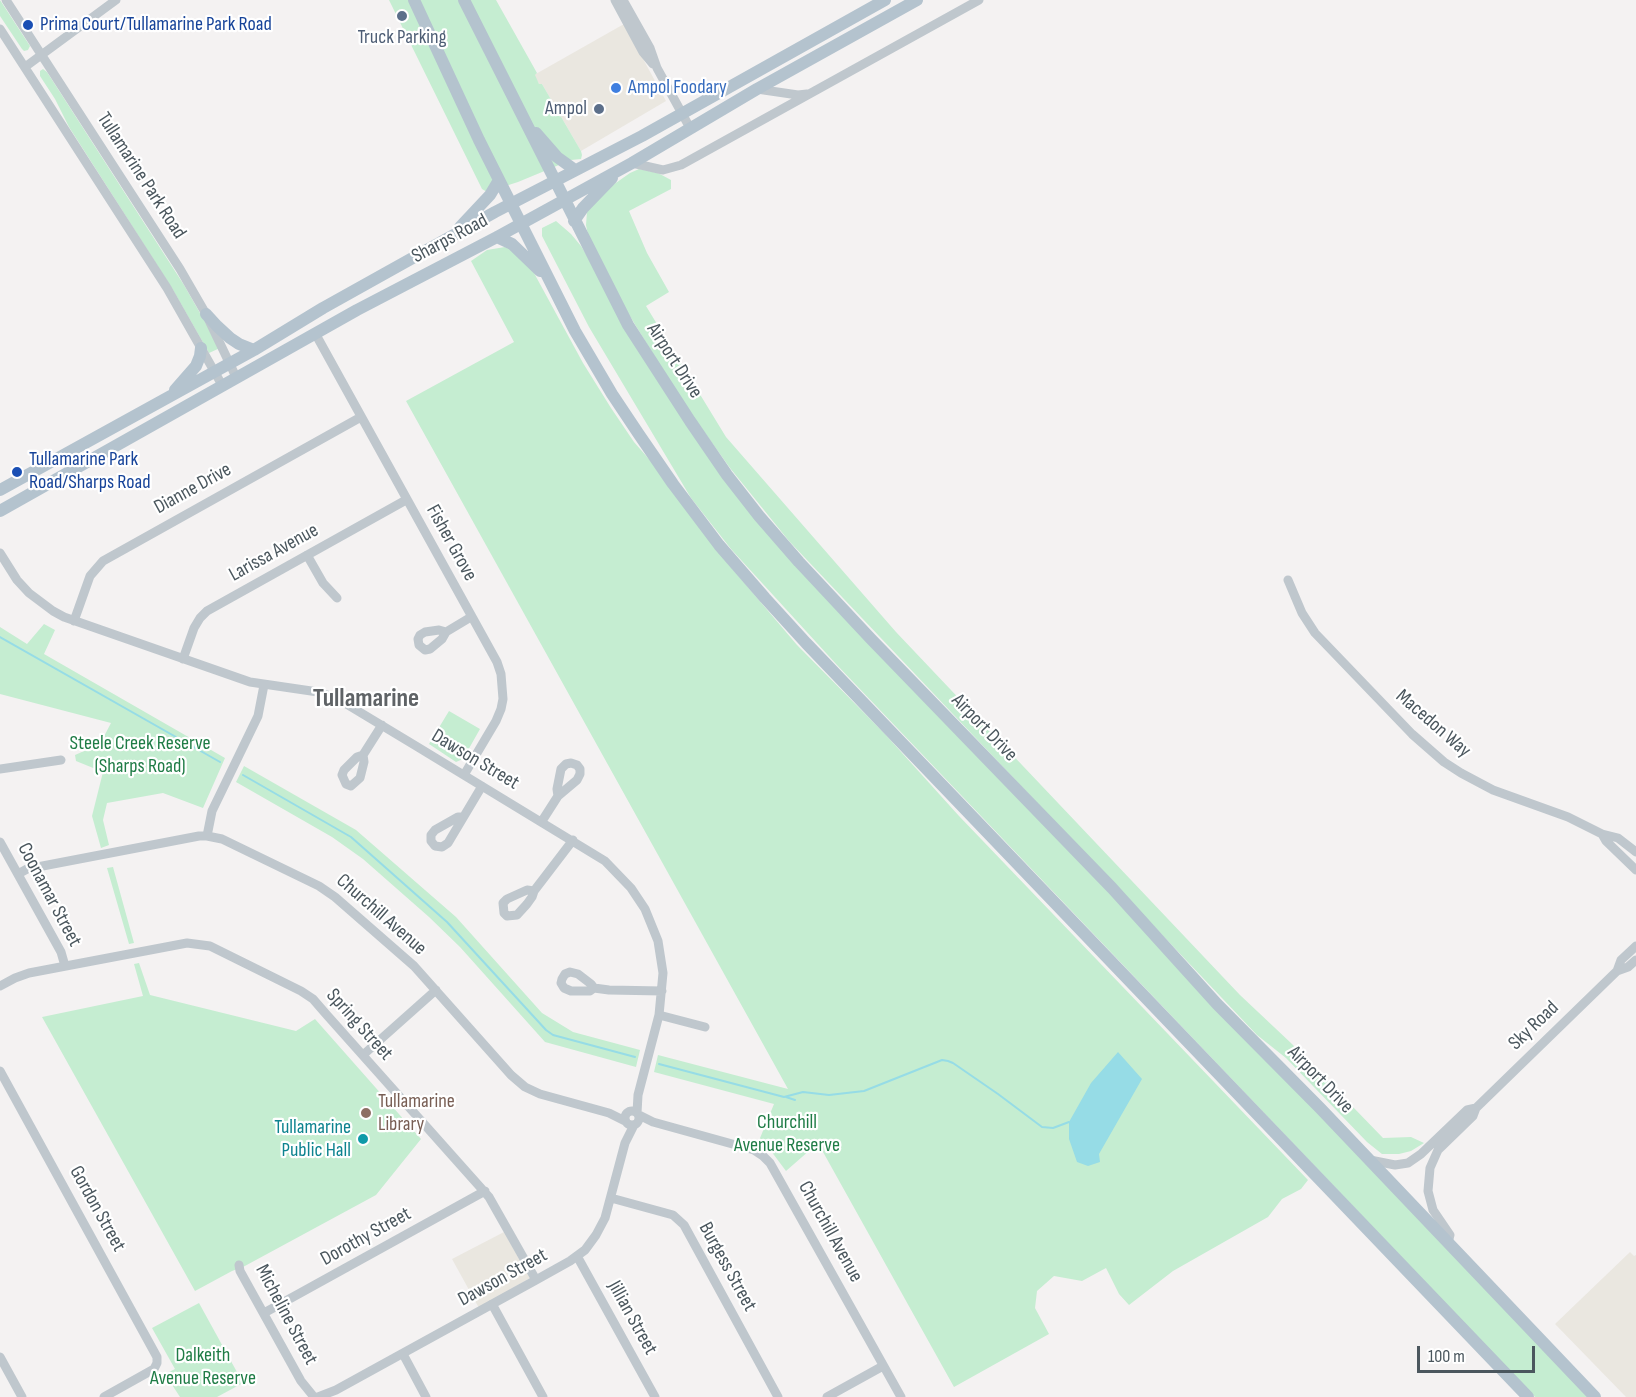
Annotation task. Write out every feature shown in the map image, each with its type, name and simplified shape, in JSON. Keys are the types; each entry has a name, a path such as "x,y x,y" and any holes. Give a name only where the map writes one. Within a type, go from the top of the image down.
{"main road":[{"path":"414,0 479,140 575,331 656,459 719,544 814,652 1528,1397"},
{"name":"Airport Drive","path":"464,0 628,325 657,373 727,475 799,561 871,639 1112,888 1218,1004 1595,1397"},
{"name":"Sharps Road","path":"0,490 254,350 323,308 447,239 634,140 885,0"},
{"name":"Sharps Road","path":"0,511 315,333 627,165 917,0"},
{"path":"524,118 557,158 575,170"},
{"path":"574,221 587,204 627,165"},
{"path":"447,239 490,195 499,180"},
{"path":"497,237 512,244 549,281"},
{"path":"206,314 230,338 254,350"},
{"path":"170,396 196,366 201,348"}],"street":[{"name":"Tullamarine Park Road","path":"6,0 180,269 206,314 236,377"},
{"path":"25,67 116,0"},
{"path":"615,0 643,52 657,68"},
{"path":"623,0 690,128"},
{"path":"627,165 663,170 681,165 979,0"},
{"name":"Tullamarine Park Road","path":"0,29 167,288 222,386"},
{"path":"757,89 798,95 809,94"},
{"name":"Fisher Grove","path":"315,333 499,668 503,699 496,721 464,775"},
{"name":"Dianne Drive","path":"74,621 90,576 103,561 361,417"},
{"name":"Larissa Avenue","path":"183,659 194,628 207,611 406,500"},
{"name":"Dawson Street","path":"0,554 17,580 30,593 53,611 74,621 250,682 330,696 382,725 599,856 631,888 645,909 658,941 663,973 659,1015 605,1218 590,1244 578,1256 492,1305 336,1390 318,1397"},
{"path":"307,555 323,583 337,598"},
{"name":"Macedon Way","path":"1288,580 1302,613 1315,633 1427,748 1461,773 1493,790 1568,817 1602,834 1618,838 1636,852"},
{"path":"446,632 471,617"},
{"path":"207,836 212,811 258,716 264,685"},
{"path":"363,755 382,725"},
{"path":"0,769 61,760"},
{"path":"463,817 482,786"},
{"path":"542,821 558,796"},
{"name":"Macedon Way","path":"1602,834 1606,841 1636,870"},
{"name":"Churchill Avenue","path":"18,874 27,869 207,836 231,843 326,890 407,960 511,1075 525,1087 540,1094 609,1113 653,1122 754,1150 770,1163 901,1397"},
{"path":"534,891 573,840"},
{"name":"Coonamar Street","path":"0,842 61,952 65,966"},
{"name":"Spring Street","path":"0,986 22,975 180,943 202,944 221,951 307,994 485,1191 536,1280"},
{"name":"Sky Road","path":"1617,971 1621,960 1636,946"},
{"name":"Sky Road","path":"1449,1243 1450,1234 1439,1220 1430,1200 1428,1184 1430,1168 1438,1149 1473,1116 1476,1108 1617,971 1628,967 1636,960"},
{"path":"594,988 662,991"},
{"path":"363,1055 436,990"},
{"path":"659,1015 705,1028"},
{"name":"Gordon Street","path":"0,1071 158,1361 151,1371 104,1397"},
{"name":"Sky Road","path":"1370,1160 1395,1165 1408,1163 1421,1154 1467,1110 1476,1108"},
{"name":"Dorothy Street","path":"264,1314 485,1191"},
{"name":"Burgess Street","path":"610,1198 673,1215 684,1225 778,1397"},
{"name":"Jillian Street","path":"578,1256 656,1397"},
{"name":"Micheline Street","path":"239,1266 301,1381 307,1397"},
{"path":"492,1305 543,1397"},
{"path":"402,1354 426,1397"},
{"path":"0,1357 22,1397"},
{"path":"827,1397 883,1366"},
{"name":"Micheline Street","path":"301,1381 314,1397"},
{"name":"Dawson Street","path":"327,1397 336,1390"}],"shaded area":[{"path":"624,24 666,101 581,151 542,84 539,84 534,75"},
{"path":"504,1232 530,1278 479,1308 452,1259"},
{"path":"1630,1252 1636,1255 1636,1397 1626,1397 1555,1324"}],"green space":[{"path":"0,0 30,46 28,50 22,49 0,16"},
{"path":"389,0 496,0 537,73 535,75 539,84 542,84 581,151 581,159 571,160 487,192 482,189"},
{"path":"43,69 184,285 220,348 209,353 173,290 69,127 40,76 40,71"},
{"path":"639,169 658,173 671,180 671,189 629,211 647,253 669,292 646,306 726,437 896,632 1240,995 1292,1044 1383,1138 1411,1137 1424,1143 1411,1151 1382,1154 1367,1142 1286,1058 1257,1035 789,541 730,468 680,398 628,313 588,235 587,212 603,192"},
{"path":"556,221 581,246 721,473 1590,1397 1535,1397 837,665 731,549 691,498 589,327 542,236 542,228"},
{"name":"Churchill Avenue Reserve","path":"505,247 518,253 534,273 583,363 634,442 655,466 724,559 797,645 884,733 959,816 1308,1180 1301,1189 1282,1199 1268,1217 1173,1271 1129,1305 1119,1294 1106,1268 1082,1281 1054,1276 1037,1291 1035,1308 1049,1334 954,1387 818,1143 786,1171 771,1151 758,1143 774,1104 654,1072 658,1055 788,1089 406,401 514,342 471,261 487,250"},
{"name":"Steele Creek Reserve (Sharps Road)","path":"44,624 55,630 44,654 225,758 203,808 163,793 107,803 103,820 109,845 101,848 92,816 103,772 76,761 75,755 100,744 111,723 0,694 0,627 27,644"},
{"path":"449,711 480,729 463,759 456,762 429,744"},
{"path":"244,766 356,830 456,917 542,1013 573,1032 640,1050 636,1067 545,1042 460,947 363,859 332,837 236,782"},
{"path":"113,867 134,943 129,944 107,868"},
{"path":"139,963 150,995 296,1031 315,1019 421,1139 376,1195 195,1291 42,1017 143,996 134,964"},
{"name":"Dalkeith Avenue Reserve","path":"199,1303 243,1383 217,1397 180,1397 165,1374 175,1369 152,1328"}],"water":[{"path":"1118,1052 1142,1079 1099,1154 1100,1162 1088,1166 1077,1162 1069,1139 1069,1122 1091,1083"}],"waterway":[{"path":"0,637 220,762"},
{"path":"243,775 351,837 447,922 546,1030 553,1035 635,1057"},
{"path":"659,1064 784,1097 803,1092 829,1095 864,1091 942,1060 953,1063 1042,1127 1053,1128 1069,1122"},
{"path":"786,1097 795,1100"}],"place":[{"name":"Truck Parking","path":"402,16"},
{"name":"Prima Court/Tullamarine Park Road","path":"28,25"},
{"name":"Ampol Foodary","path":"616,88"},
{"name":"Ampol","path":"599,109"},
{"name":"Tullamarine Park Road/Sharps Road","path":"17,472"},
{"name":"Tullamarine Library","path":"366,1113"},
{"name":"Tullamarine Public Hall","path":"363,1139"}],"district":[{"name":"Tullamarine","path":"366,699"}]}
